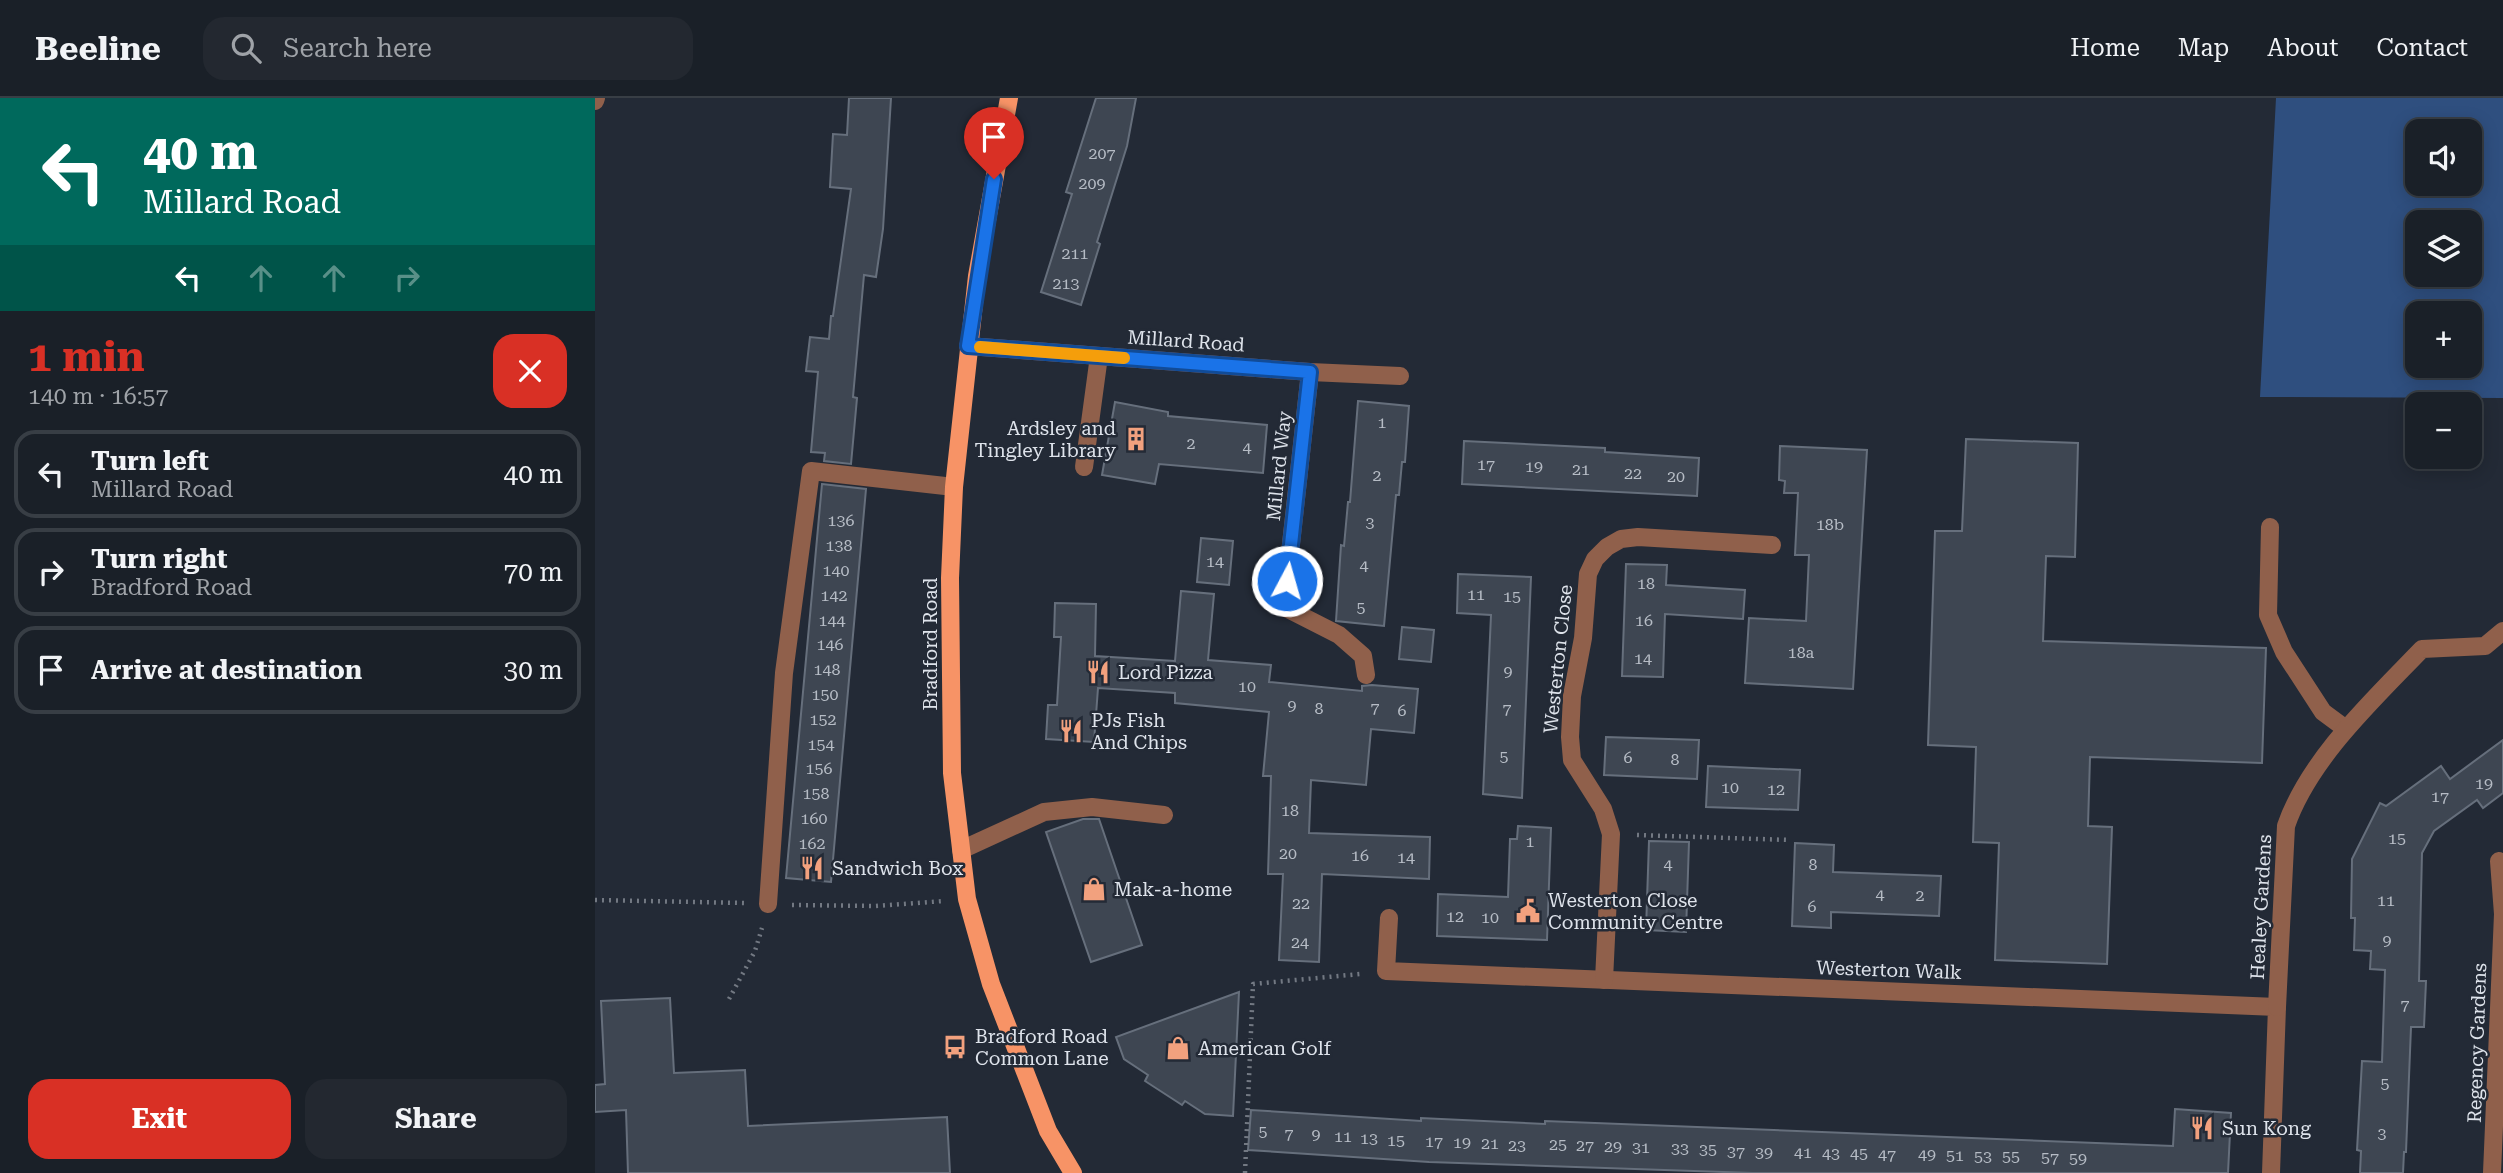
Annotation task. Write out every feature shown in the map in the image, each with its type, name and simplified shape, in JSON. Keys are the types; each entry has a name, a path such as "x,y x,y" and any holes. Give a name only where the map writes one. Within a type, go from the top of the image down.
{"main road":[{"name":"Bradford Road","path":"1009,98 977,276 954,487 950,578 952,773 967,900 991,984 1048,1131 1073,1173"}],"street":[{"name":"Millard Road","path":"968,346 1310,372 1400,376"},
{"path":"1084,467 1099,356"},
{"name":"Millard Way","path":"1310,372 1284,607 1339,635 1363,656 1366,675"},
{"path":"768,904 784,673 811,471 954,487"},
{"path":"2270,527 2268,615 2284,652 2323,712 2346,729"},
{"name":"Westerton Close","path":"1604,980 1611,834 1603,809 1572,760 1570,737 1571,696 1583,638 1588,574 1595,559 1607,547 1621,539 1638,537 1772,545"},
{"name":"Healey Gardens","path":"2277,1007 2286,826 2294,801 2346,729 2421,649 2485,646 2503,631"},
{"path":"961,850 1044,812 1092,807 1164,815"},
{"name":"Regency Gardens","path":"2493,1173 2503,914 2499,861"},
{"path":"1385,971 1389,918"},
{"name":"Westerton Walk","path":"1385,971 2277,1007"},
{"path":"2271,1173 2277,1007"}],"path":[{"path":"1611,834 1790,840"},
{"path":"729,999 755,951 768,904"},
{"path":"1245,1173 1253,984 1385,971"}],"shaded area":[{"path":"2276,98 2503,98 2503,398 2482,398 2482,392 2405,392 2405,398 2260,397"}],"building":[{"path":"849,98 891,98 883,229 876,277 864,275 853,397 857,398 851,464 824,461 825,453 811,452 818,372 806,371 810,337 829,339 833,316 851,189 830,187 833,134 847,135"},
{"path":"1096,98 1136,98 1127,146 1097,242 1100,244 1081,305 1041,292 1072,194 1066,192"},
{"path":"1358,401 1409,406 1405,462 1402,462 1399,495 1396,495 1384,626 1336,621 1341,545 1344,546 1350,502"},
{"path":"1115,402 1168,412 1168,416 1267,425 1263,473 1159,464 1155,484 1102,475"},
{"path":"1966,439 2078,443 2075,557 2046,556 2043,641 2266,648 2262,763 2090,757 2088,826 2112,827 2107,964 1995,960 1999,843 1973,842 1976,747 1928,745 1935,531 1962,531"},
{"path":"1464,441 1605,448 1605,452 1699,458 1697,496 1462,484"},
{"path":"1780,446 1867,450 1853,689 1745,683 1749,618 1806,621 1809,555 1795,555 1798,493 1784,493 1785,481 1779,480"},
{"path":"822,484 866,489 831,882 786,878"},
{"path":"1201,538 1233,541 1229,585 1197,582"},
{"path":"1626,564 1667,565 1666,585 1745,590 1743,619 1665,614 1663,677 1622,676"},
{"path":"1458,574 1531,577 1522,798 1483,794 1491,615 1457,613"},
{"path":"1181,591 1214,594 1208,660 1271,665 1269,682 1362,691 1362,686 1372,685 1418,689 1414,733 1371,729 1366,785 1311,780 1309,833 1430,837 1429,879 1322,874 1319,962 1279,960 1283,874 1268,874 1271,776 1263,776 1269,712 1175,703 1175,693 1098,688 1094,742 1046,739 1048,705 1057,705 1061,637 1054,637 1055,603 1096,604 1095,656 1175,661"},
{"path":"1402,627 1434,630 1431,662 1399,659"},
{"path":"1606,737 1699,740 1697,779 1604,775"},
{"path":"2503,740 2503,793 2483,808 2477,800 2434,831 2422,853 2419,981 2426,981 2424,1027 2411,1027 2403,1173 2360,1173 2361,1151 2357,1150 2362,1061 2382,1062 2385,970 2370,969 2371,951 2354,950 2355,918 2351,918 2352,859 2380,803 2386,806 2441,766 2450,779"},
{"path":"1708,766 1800,770 1798,810 1706,807"},
{"name":"Mak-a-home","path":"1083,819 1099,819 1142,945 1091,962 1046,832"},
{"path":"1518,826 1551,828 1547,940 1437,936 1438,894 1508,897 1510,839 1517,839"},
{"path":"1649,841 1689,842 1686,932 1646,930"},
{"path":"1795,843 1834,845 1833,872 1941,876 1939,916 1831,912 1831,928 1792,926"},
{"name":"American Golf","path":"1239,992 1233,1116 1205,1114 1185,1101 1182,1105 1145,1081 1148,1075 1124,1059 1116,1037"},
{"path":"670,998 674,1073 745,1070 748,1126 947,1117 950,1173 628,1173 626,1110 595,1112 595,1085 605,1084 601,1001"},
{"path":"2175,1109 2231,1113 2228,1173 1753,1173 1429,1162 1248,1150 1251,1110 1421,1121 1421,1118 1545,1124 1545,1121 2173,1146"}],"slow traffic":[{"path":"980,347 1124,358"}],"place":[{"name":"Ardsley and Tingley Library","path":"1136,439"},
{"name":"Lord Pizza","path":"1098,672"},
{"name":"PJs Fish And Chips","path":"1071,731"},
{"name":"Sandwich Box","path":"812,868"},
{"name":"Mak-a-home","path":"1094,889"},
{"name":"Westerton Close Community Centre","path":"1528,911"},
{"name":"Bradford Road Common Lane","path":"955,1047"},
{"name":"American Golf","path":"1178,1048"},
{"name":"Sun Kong","path":"2202,1128"}],"route":[{"path":"994,179 968,346 1310,372 1287,581"}]}
